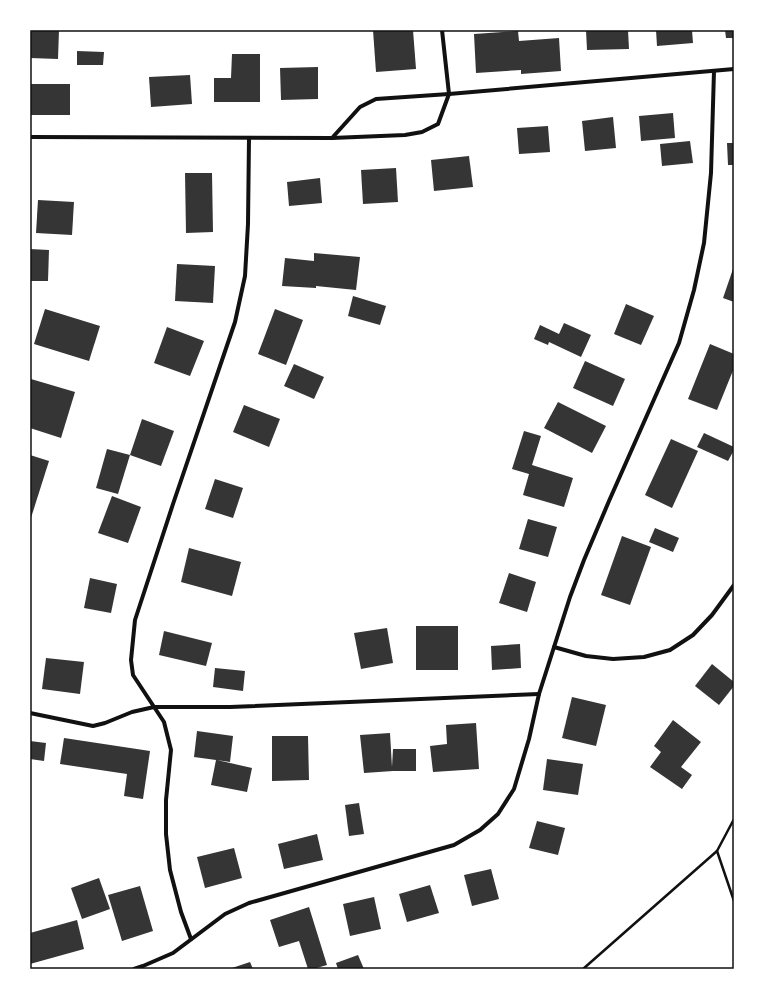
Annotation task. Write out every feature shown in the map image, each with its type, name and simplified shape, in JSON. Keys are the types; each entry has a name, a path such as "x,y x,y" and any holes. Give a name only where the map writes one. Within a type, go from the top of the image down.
{"street":[{"path":"30,137 332,138 405,135 422,132 438,124 449,94 442,30"},
{"path":"332,138 360,107 376,99 734,69"},
{"path":"134,969 173,953 225,914 249,903 454,845 480,830 498,814 514,789 529,739 539,694 570,597 584,560 679,343 694,290 704,243 711,173 714,71"},
{"path":"191,939 181,912 170,870 166,834 166,800 171,750 164,722 133,675 131,660 135,620 172,504 235,322 245,276 248,224 249,138"},
{"path":"554,647 586,656 613,659 644,657 670,650 693,635 712,615 734,585"},
{"path":"30,713 93,726 105,723 132,712 154,707 230,707 539,694"}],"path":[{"path":"583,969 717,851 734,819"},
{"path":"717,851 734,901"}],"building":[{"path":"30,30 59,30 58,59 30,58"},
{"path":"373,30 413,30 416,69 376,72"},
{"path":"586,30 628,30 629,49 587,50"},
{"path":"656,30 692,30 693,43 657,46"},
{"path":"725,30 734,30 734,38 726,38"},
{"path":"518,31 519,41 559,38 561,71 521,74 521,70 476,73 474,34"},
{"path":"77,51 104,52 103,65 77,65"},
{"path":"232,54 260,54 260,102 214,102 214,78 231,78"},
{"path":"318,67 318,99 281,100 280,68"},
{"path":"190,75 192,104 151,107 149,77"},
{"path":"30,84 70,84 70,115 30,115"},
{"path":"673,113 675,138 641,141 639,116"},
{"path":"613,117 616,148 585,151 582,121"},
{"path":"548,126 550,152 519,154 517,128"},
{"path":"690,141 693,163 662,166 660,144"},
{"path":"727,143 734,143 734,165 728,165"},
{"path":"469,156 473,187 434,191 431,160"},
{"path":"396,168 398,202 363,204 361,170"},
{"path":"185,173 212,173 213,232 186,233"},
{"path":"320,178 322,203 289,206 287,182"},
{"path":"38,200 74,202 72,235 36,233"},
{"path":"30,249 49,250 48,281 30,281"},
{"path":"314,253 360,257 356,290 316,286 316,288 282,286 285,258 314,261"},
{"path":"177,264 215,266 213,303 175,301"},
{"path":"734,266 734,302 723,298"},
{"path":"353,296 386,306 380,325 348,316"},
{"path":"626,304 654,316 641,345 614,334"},
{"path":"45,309 100,326 89,361 34,344"},
{"path":"275,309 303,320 286,365 258,354"},
{"path":"564,323 591,335 581,357 549,342 548,345 534,339 540,325 559,334"},
{"path":"167,327 204,341 190,376 154,363"},
{"path":"710,344 734,354 734,368 717,410 688,399"},
{"path":"585,361 625,379 613,406 573,388"},
{"path":"294,364 324,377 314,399 284,386"},
{"path":"31,379 75,392 61,438 30,428"},
{"path":"558,402 606,426 592,453 544,428"},
{"path":"244,405 280,419 269,447 233,432"},
{"path":"142,419 174,431 161,466 130,455"},
{"path":"524,431 541,436 532,465 573,478 564,507 523,495 529,474 512,469"},
{"path":"704,433 734,447 728,461 697,447"},
{"path":"671,439 698,451 672,508 645,495"},
{"path":"107,449 130,455 118,494 96,488"},
{"path":"30,455 49,461 30,521"},
{"path":"215,479 243,488 233,518 205,509"},
{"path":"112,496 141,507 128,543 98,533"},
{"path":"528,519 557,527 548,557 519,549"},
{"path":"655,528 679,538 673,552 649,542"},
{"path":"622,536 651,547 630,605 601,595"},
{"path":"189,548 241,562 232,596 181,582"},
{"path":"509,573 536,582 527,612 499,603"},
{"path":"90,578 117,584 111,613 84,608"},
{"path":"416,626 458,626 458,670 416,670"},
{"path":"387,628 393,663 361,669 354,633"},
{"path":"164,631 212,643 206,666 159,655"},
{"path":"520,644 521,668 492,670 491,646"},
{"path":"46,658 84,662 80,694 42,689"},
{"path":"712,664 734,682 734,686 719,705 695,686"},
{"path":"215,668 245,671 243,691 213,687"},
{"path":"572,697 606,705 596,746 562,738"},
{"path":"673,720 701,742 681,767 692,775 682,789 650,767 661,752 654,746"},
{"path":"476,723 479,769 433,772 430,746 447,744 446,725"},
{"path":"197,731 233,736 230,762 217,760 252,768 247,792 211,785 216,760 194,757"},
{"path":"390,733 392,767 393,749 416,749 416,771 364,773 360,735"},
{"path":"272,736 308,736 309,780 272,781"},
{"path":"64,738 150,751 143,799 124,796 127,774 60,764"},
{"path":"30,741 46,743 44,761 30,759"},
{"path":"547,759 583,764 578,795 543,790"},
{"path":"359,803 364,834 349,836 345,805"},
{"path":"537,821 565,828 558,855 529,848"},
{"path":"317,834 323,860 284,869 278,844"},
{"path":"234,848 242,878 205,888 197,857"},
{"path":"491,869 499,899 472,906 464,875"},
{"path":"99,878 110,909 82,919 71,888"},
{"path":"430,885 439,913 407,922 399,894"},
{"path":"140,886 153,931 122,941 108,895"},
{"path":"374,897 381,929 350,936 343,904"},
{"path":"309,907 327,965 313,969 308,969 299,941 279,947 270,920"},
{"path":"77,920 84,949 30,964 30,933"},
{"path":"358,955 364,969 338,969 336,963"},
{"path":"250,962 253,969 229,969"}]}
